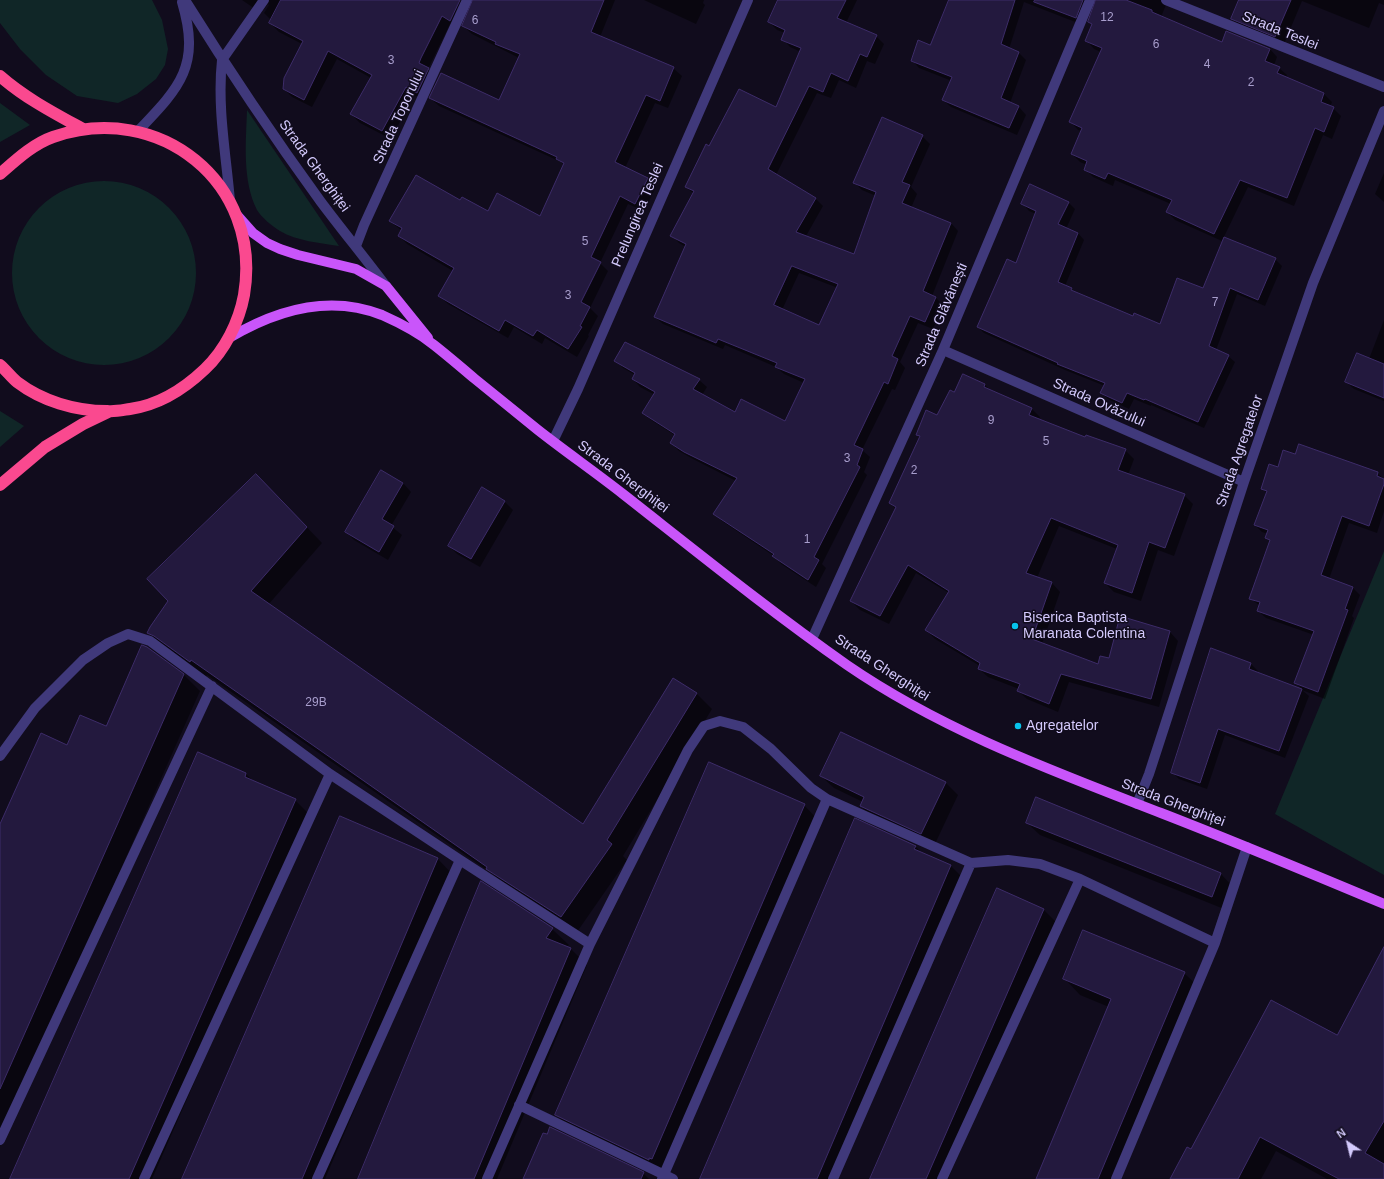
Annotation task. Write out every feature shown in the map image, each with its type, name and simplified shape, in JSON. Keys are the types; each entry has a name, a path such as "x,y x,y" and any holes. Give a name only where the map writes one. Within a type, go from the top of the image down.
{"highway":[{"path":"0,76 13,88 83,129"},
{"path":"0,174 24,153 52,137 83,129 111,127 138,131 175,145 190,155 214,179 230,201 245,245 247,277 242,309 229,338 212,362 191,382 166,398 137,408 108,412 79,409 46,399 17,382 0,365"},
{"path":"0,485 45,447 83,424 108,412"}],"main road":[{"name":"Strada Gherghiței","path":"236,215 253,233 267,243 280,249 356,269 386,286 432,342 501,401 763,603 848,665 891,693 962,732 1136,804 1248,847 1384,904"},
{"name":"Strada Gherghiței","path":"229,338 251,325 296,309 319,306 344,306 360,307 383,316 432,342"}],"street":[{"path":"138,131 171,95 179,84 186,67 189,46 189,29 182,0"},
{"name":"Strada Gherghiței","path":"185,0 222,60 322,202 386,286"},
{"path":"230,201 220,105 222,60 264,0"},
{"name":"Strada Toporului","path":"356,246 364,224 468,0"},
{"name":"Prelungirea Teslei","path":"553,441 578,389 748,0"},
{"name":"Strada Glăvănești","path":"812,639 943,350 1090,0"},
{"name":"Strada Teslei","path":"1166,0 1384,88"},
{"name":"Strada Agregatelor","path":"1136,804 1149,774 1244,482 1313,283 1384,111"},
{"name":"Strada Ovăzului","path":"943,350 1244,482"},
{"path":"1,754 35,708 83,660 108,643 128,634 150,641 330,774 590,944"},
{"path":"0,1140 212,686"},
{"path":"487,1179 590,944 688,750 704,726 720,721 743,727 771,749 811,788 827,799 971,863 1008,860 1040,864 1080,879 1215,943"},
{"path":"144,1179 330,774"},
{"path":"519,1105 666,1178 827,799"},
{"path":"1116,1179 1215,943 1248,847"},
{"path":"317,1179 460,860"},
{"path":"833,1179 971,863"},
{"path":"942,1179 1080,879"}],"green space":[{"path":"0,0 152,0 162,20 168,49 165,65 156,79 137,94 118,103 77,96 46,75 20,49 0,23"},
{"path":"0,103 30,125 0,142"},
{"path":"247,110 339,246 309,241 280,231 257,210 252,198 247,174"},
{"path":"95,181 113,181 131,184 148,191 163,202 175,214 186,229 193,246 196,273 193,300 186,317 175,332 163,344 148,355 131,362 113,365 95,365 77,362 60,355 45,344 33,332 22,317 15,300 12,282 12,264 15,246 22,229 33,214 45,202 60,191 77,184"},
{"path":"0,411 24,426 0,447"},
{"path":"1384,551 1384,875 1275,814"}],"building":[{"path":"281,0 460,0 450,21 442,16 421,58 419,63 429,68 417,93 406,87 382,131 350,114 372,75 328,51 304,100 283,89 284,78 303,41 269,23"},
{"path":"473,0 604,0 591,32 674,67 660,101 646,95 615,162 648,178 635,204 620,196 591,257 601,262 581,302 590,307 580,326 582,327 568,349 537,330 533,336 505,320 499,331 438,296 454,268 398,236 402,228 389,221 416,175 460,200 462,197 488,211 497,193 540,216 564,163 556,159 557,157 429,98 441,73 499,100 520,54 495,44 496,42 462,26"},
{"path":"778,0 846,0 837,18 877,35 867,57 860,54 848,81 831,73 823,92 809,86 768,169 816,198 796,232 854,254 876,192 853,183 882,117 923,135 902,182 910,185 902,203 951,223 923,291 936,297 925,322 910,316 892,356 898,359 888,384 884,382 854,445 863,449 857,465 860,467 814,557 819,560 808,580 772,556 774,554 713,514 737,478 684,452 670,443 675,434 642,413 655,392 632,379 635,373 614,361 625,342 700,379 693,389 735,412 741,399 785,421 805,379 775,367 777,363 718,339 716,343 654,317 686,244 670,236 694,191 685,187 706,144 709,146 739,89 776,107 801,48 781,40 785,30 768,22","holes":["792,266 838,284 819,325 774,305"]},
{"path":"949,0 1015,0 1001,44 1019,52 1001,98 1019,106 1009,128 942,100 952,77 911,61 918,40 930,45"},
{"path":"1035,0 1083,0 1076,18 1034,2"},
{"path":"1096,0 1126,0 1152,10 1152,12 1222,42 1226,31 1270,49 1265,61 1280,67 1277,73 1324,93 1321,102 1334,107 1324,132 1315,128 1287,198 1240,180 1214,234 1166,212 1172,200 1108,173 1105,179 1084,170 1087,161 1071,154 1082,128 1069,122 1102,48 1085,41 1092,24 1088,22"},
{"path":"1239,0 1291,0 1275,37 1231,19"},
{"path":"1030,184 1069,202 1058,224 1078,233 1058,282 1072,288 1071,290 1133,316 1134,313 1160,324 1177,278 1203,288 1224,237 1276,258 1258,300 1230,288 1209,346 1229,355 1198,422 1145,399 1144,400 1127,393 1122,403 1100,393 1105,383 1057,364 1058,363 977,327 1007,259 1016,263 1036,211 1021,204"},
{"path":"1357,353 1384,364 1384,398 1345,382"},
{"path":"963,374 985,384 984,387 1032,408 1029,415 1085,437 1086,435 1126,449 1118,470 1185,494 1165,548 1149,542 1132,593 1104,583 1118,545 1051,518 1026,573 1052,582 1032,639 1098,664 1100,656 1109,658 1120,616 1170,631 1151,699 1061,674 1049,704 1017,691 1020,684 978,669 980,663 925,630 949,591 908,565 880,616 850,601 896,507 889,503 920,436 916,435 926,410 937,415 950,390 954,392"},
{"path":"1299,444 1378,472 1377,476 1384,479 1384,484 1369,526 1342,516 1321,575 1353,587 1345,609 1348,610 1318,692 1294,683 1314,631 1257,611 1260,602 1249,599 1270,540 1265,538 1268,530 1254,525 1267,491 1261,489 1269,464 1278,467 1283,450 1295,454"},
{"path":"381,470 403,483 382,519 394,526 379,552 345,532"},
{"path":"256,474 307,527 251,591 583,824 673,678 697,693 607,840 612,844 561,917 486,869 487,867 191,660 190,662 154,636 147,633 168,601 147,579"},
{"path":"482,487 505,501 471,559 448,546"},
{"path":"142,645 184,674 0,1089 0,824 41,733 67,745 80,715 106,726"},
{"path":"1211,648 1251,663 1249,669 1302,689 1279,751 1218,729 1200,783 1171,773"},
{"path":"841,732 946,782 921,834 860,806 864,797 820,776"},
{"path":"198,752 246,773 245,777 296,799 129,1179 10,1179"},
{"path":"709,762 805,804 652,1159 649,1158 649,1160 555,1115"},
{"path":"1036,797 1221,873 1212,897 1026,823"},
{"path":"340,816 438,858 302,1179 182,1179"},
{"path":"855,818 916,846 914,849 951,865 817,1179 700,1179"},
{"path":"481,881 553,928 546,938 571,948 474,1179 358,1179"},
{"path":"997,888 1044,909 926,1179 870,1179"},
{"path":"1083,930 1185,972 1098,1179 1036,1179 1111,999 1063,979"},
{"path":"1384,947 1384,1121 1365,1153 1384,1164 1384,1179 1339,1179 1260,1137 1238,1179 1170,1179 1187,1147 1191,1149 1271,1000 1337,1035"},
{"path":"550,1127 644,1172 641,1179 523,1179 543,1133 547,1134"}],"place":[{"name":"Biserica Baptista Maranata Colentina","path":"1015,626"},
{"name":"Agregatelor","path":"1018,726"}]}
